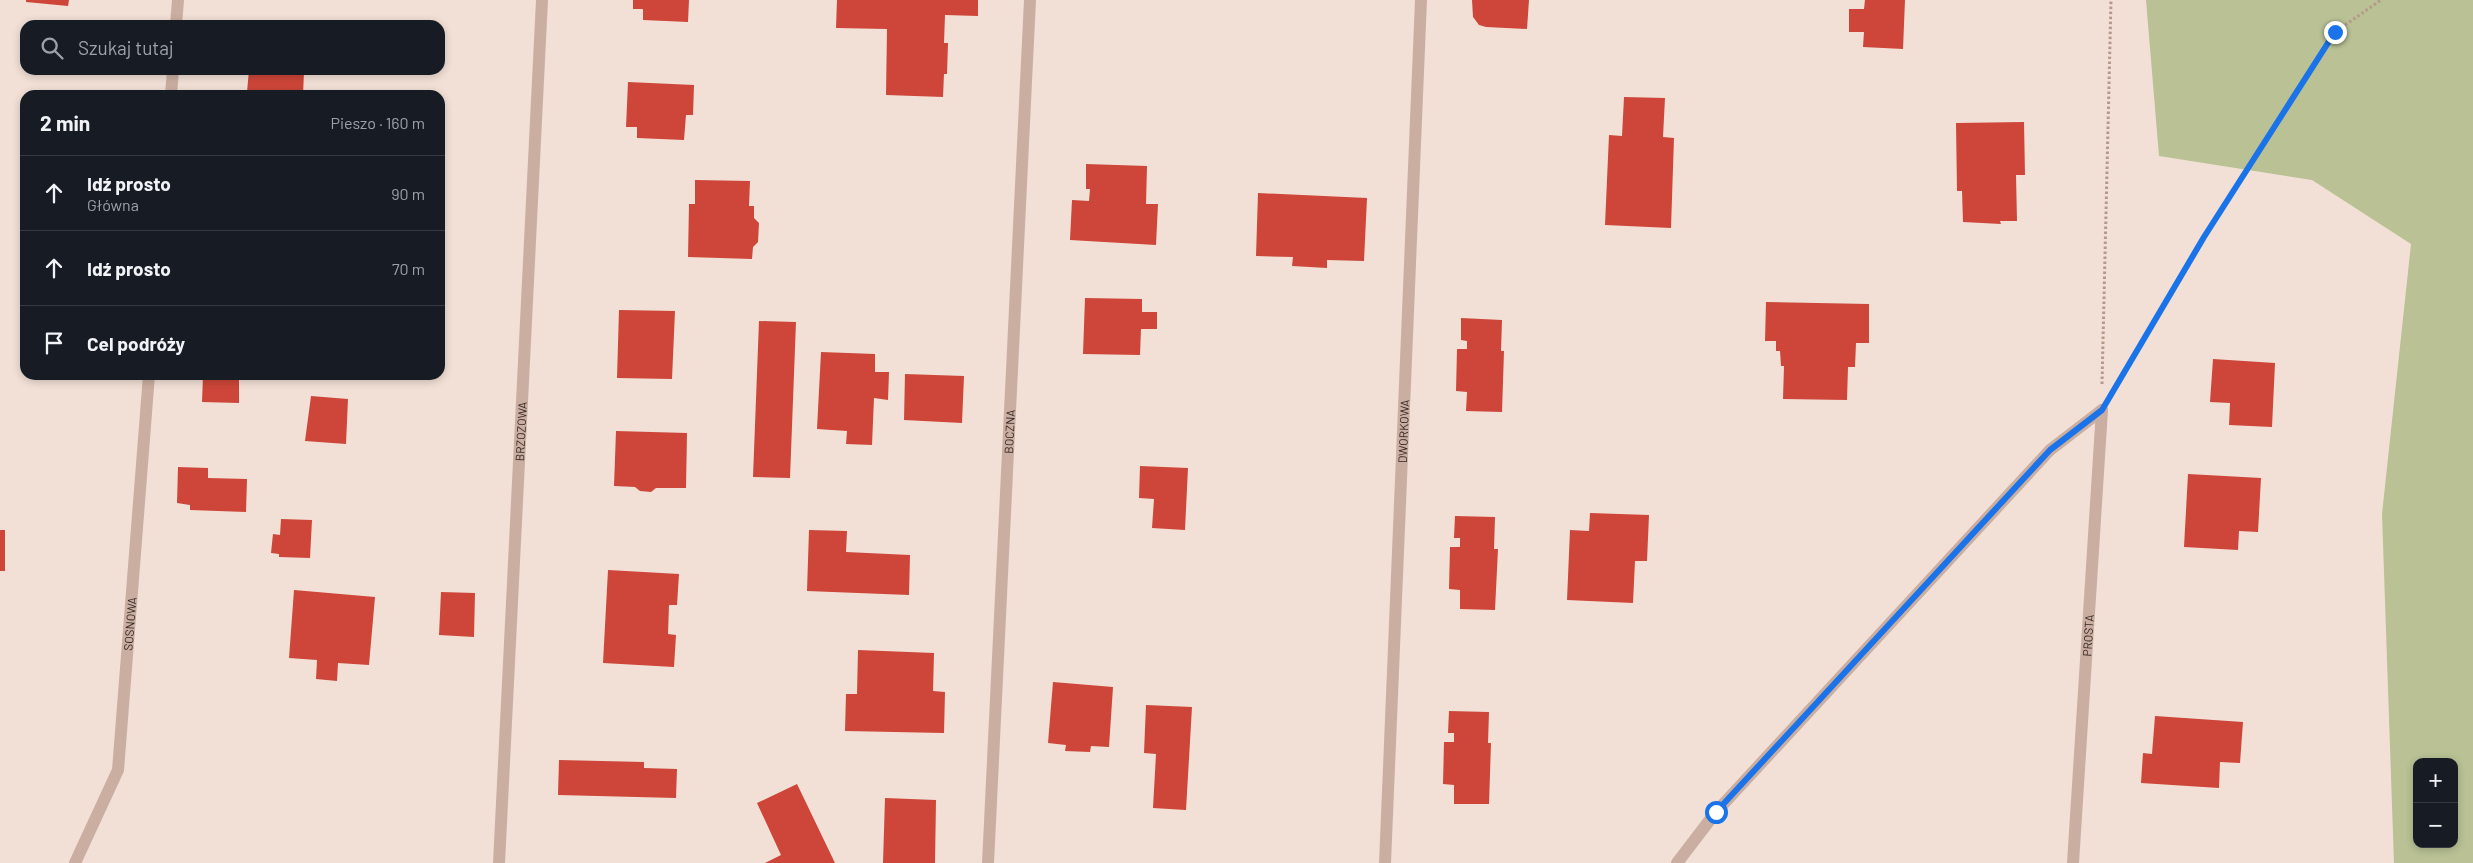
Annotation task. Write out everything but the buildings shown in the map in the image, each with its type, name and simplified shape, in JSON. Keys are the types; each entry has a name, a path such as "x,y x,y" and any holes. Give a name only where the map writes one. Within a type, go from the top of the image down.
{"street":[{"path":"176,20 178,0"},
{"name":"BRZOZOWA","path":"500,863 542,0"},
{"name":"BOCZNA","path":"988,863 1030,0"},
{"name":"DWORKOWA","path":"1385,863 1421,0"},
{"path":"171,90 173,75"},
{"name":"SOSNOWA","path":"75,863 118,770 149,380"},
{"path":"1677,863 1716,812 2050,450 2102,410"},
{"name":"PROSTA","path":"2072,863 2102,410"}],"path":[{"path":"2102,410 2110,0"},
{"path":"2102,410 2204,237 2335,32 2381,0"}],"green space":[{"path":"2146,0 2473,0 2473,863 2394,863 2382,514 2411,244 2312,180 2159,156"}],"route":[{"path":"1716,812 2050,450 2102,410 2204,237 2335,32"}]}
